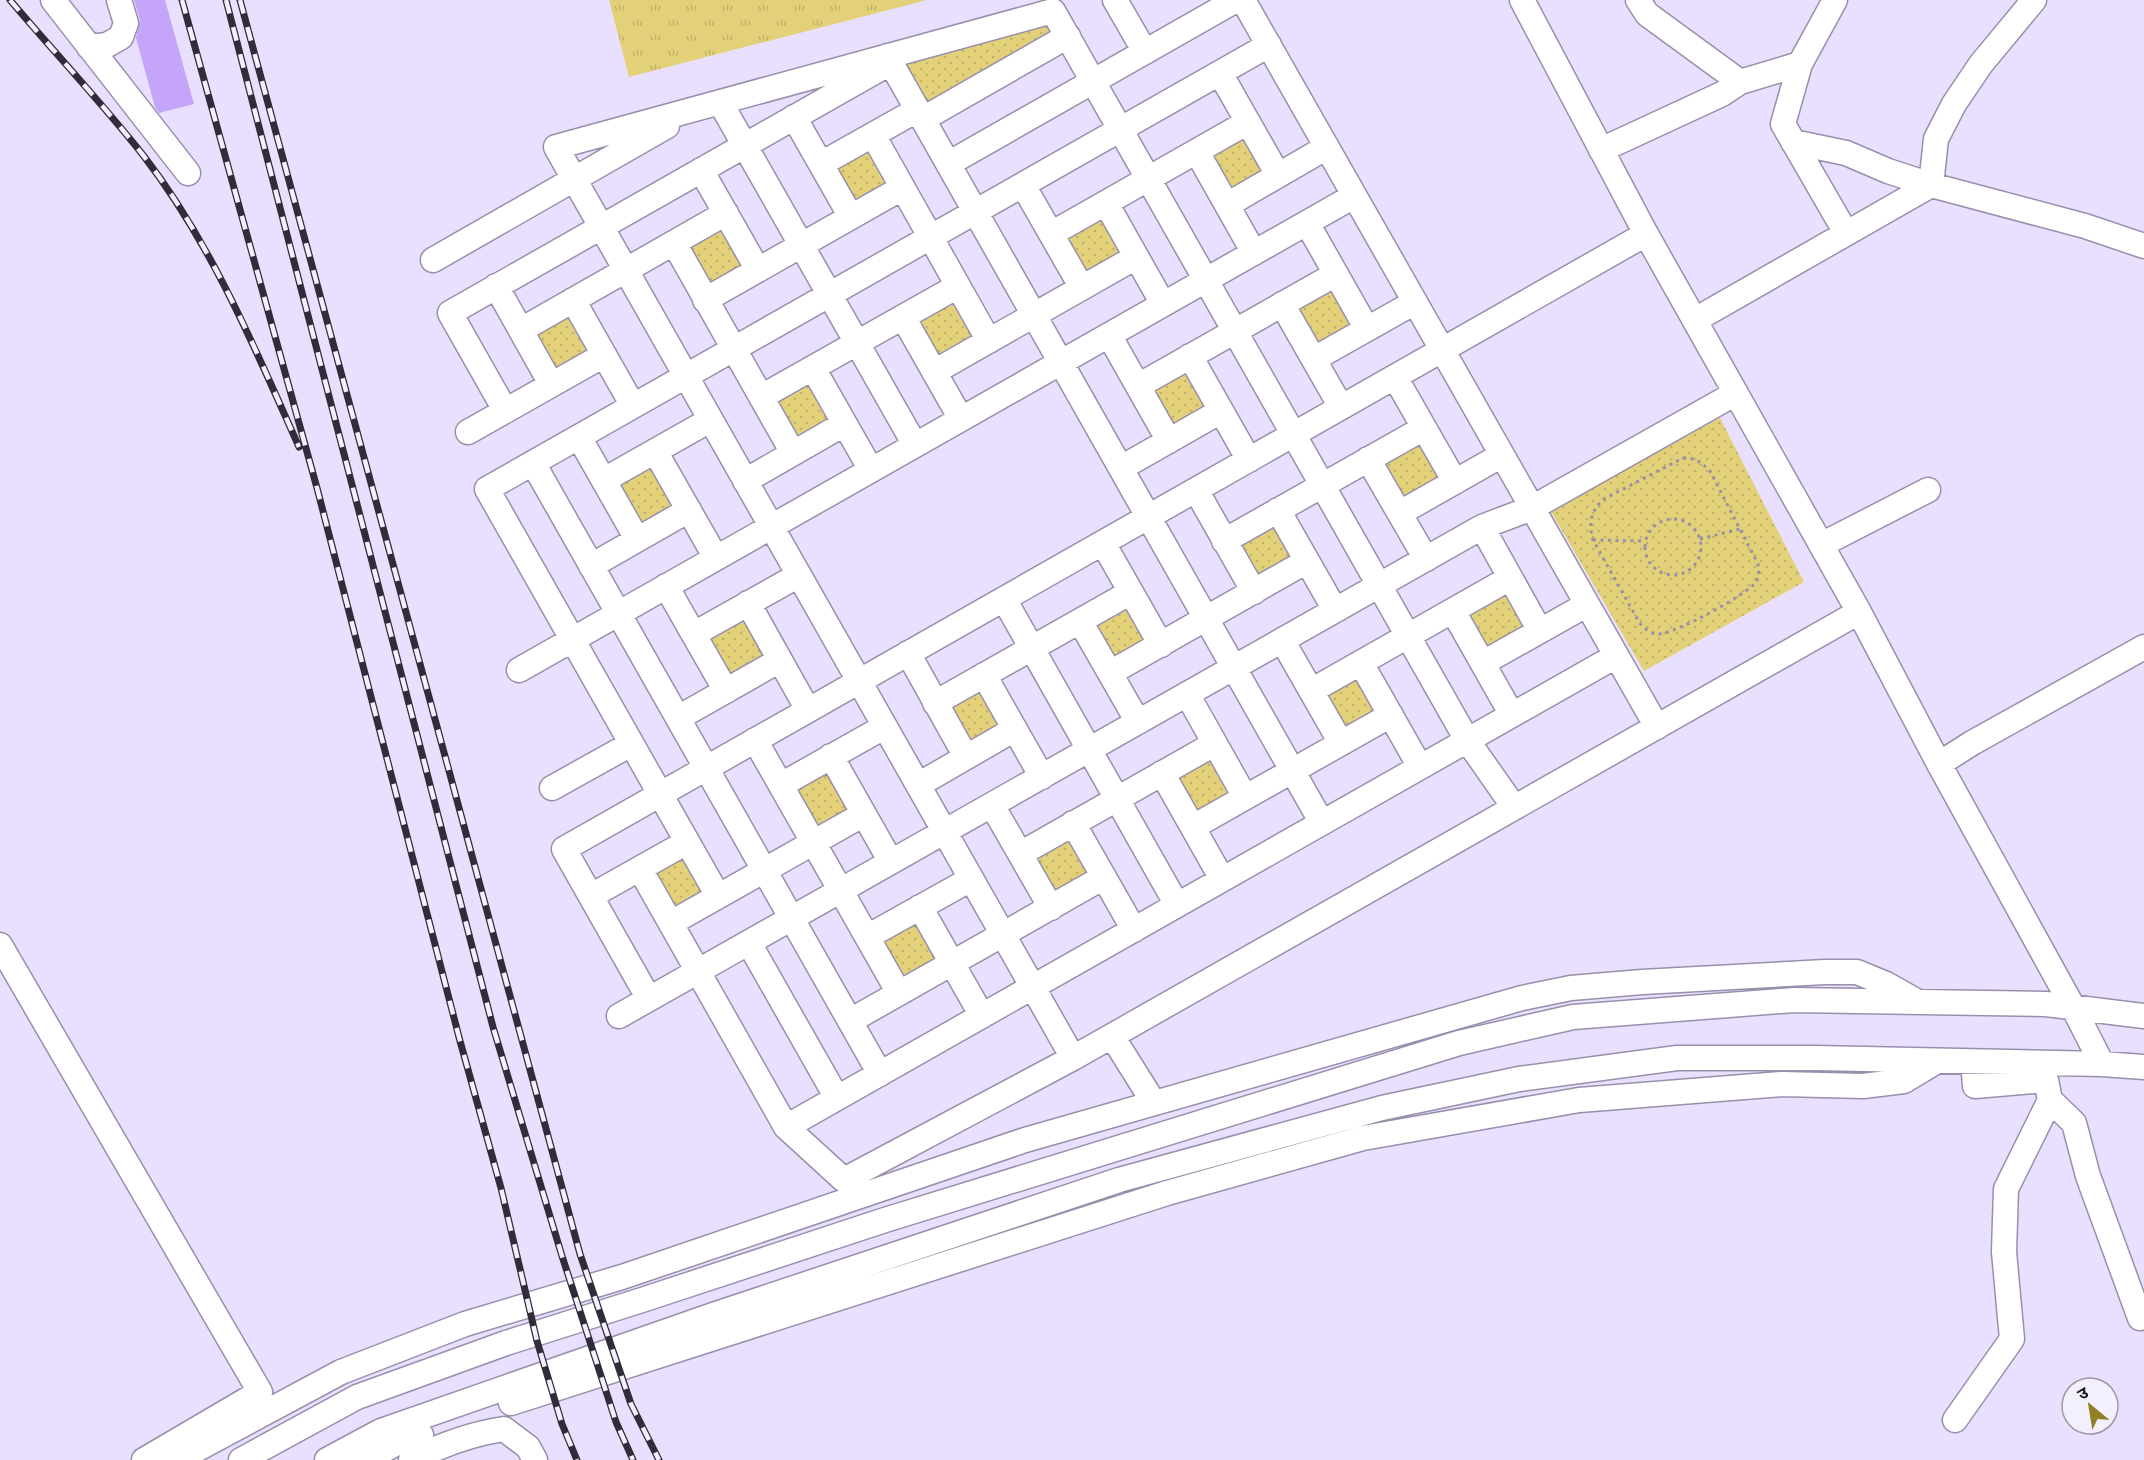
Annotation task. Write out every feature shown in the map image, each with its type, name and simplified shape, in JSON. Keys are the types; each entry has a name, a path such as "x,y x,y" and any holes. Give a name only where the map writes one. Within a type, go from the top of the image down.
{"street":[{"path":"53,0 188,173"},
{"path":"89,47 107,45 121,37 126,23 119,0"},
{"path":"1115,0 1145,52"},
{"path":"948,164 1236,0"},
{"path":"1243,0 1657,727"},
{"path":"1522,0 1646,234 1859,612 2102,1064"},
{"path":"1638,0 1647,14 1740,82"},
{"path":"1835,0 1800,64 1783,124 1846,233"},
{"path":"1930,184 1936,140 1954,104 1981,64 2034,0"},
{"path":"1073,1058 556,147 889,59 1053,11 1467,740 1514,807"},
{"path":"821,164 873,135 920,114 1068,36"},
{"path":"718,896 487,489 1269,45"},
{"path":"889,59 1322,823"},
{"path":"505,410 450,312 794,117 889,59"},
{"path":"1601,150 1722,94 1740,82 1800,64"},
{"path":"1220,73 1278,175"},
{"path":"720,102 915,445"},
{"path":"432,260 696,109"},
{"path":"794,117 851,217"},
{"path":"1051,234 1248,122"},
{"path":"873,135 989,341"},
{"path":"1793,141 1846,153 1888,171 2085,226 2144,246"},
{"path":"1227,205 1327,147"},
{"path":"1197,152 1254,253"},
{"path":"701,170 758,270"},
{"path":"1695,320 1930,184"},
{"path":"1023,185 1082,288"},
{"path":"705,300 902,188"},
{"path":"519,670 1354,196"},
{"path":"1106,203 1163,304"},
{"path":"520,330 726,213"},
{"path":"1307,223 1367,329"},
{"path":"649,999 564,849 1646,234"},
{"path":"674,243 793,453"},
{"path":"934,372 1136,257"},
{"path":"1138,386 1336,274"},
{"path":"496,286 551,384"},
{"path":"761,397 958,286"},
{"path":"573,300 633,406"},
{"path":"1314,359 1415,302"},
{"path":"1282,304 1341,407"},
{"path":"903,317 961,419"},
{"path":"1109,335 1169,441"},
{"path":"468,432 604,355"},
{"path":"1190,356 1249,460"},
{"path":"813,368 871,470"},
{"path":"1395,377 1455,482"},
{"path":"619,1016 1482,527 1532,508 1736,393"},
{"path":"1121,468 1221,411"},
{"path":"604,480 710,420"},
{"path":"745,481 844,424"},
{"path":"1224,541 1424,428"},
{"path":"579,437 637,539"},
{"path":"655,451 716,558"},
{"path":"1400,513 1502,455"},
{"path":"1368,459 1426,559"},
{"path":"533,463 880,1074"},
{"path":"1196,490 1254,592"},
{"path":"1821,545 1928,490"},
{"path":"591,566 689,510"},
{"path":"1278,510 1335,610"},
{"path":"1482,527 1540,631"},
{"path":"1103,543 1161,645"},
{"path":"1110,673 1307,561"},
{"path":"693,634 799,575"},
{"path":"1311,691 1510,578"},
{"path":"666,586 726,691"},
{"path":"935,703 1131,592"},
{"path":"1004,599 1177,905"},
{"path":"748,603 808,710"},
{"path":"1483,663 1586,605"},
{"path":"1453,611 1512,715"},
{"path":"640,869 786,1126 844,1180 1073,1058 1859,612"},
{"path":"1080,621 1138,722"},
{"path":"1282,640 1341,743"},
{"path":"1939,764 1972,743 2144,647"},
{"path":"908,653 966,757"},
{"path":"786,1126 1616,656"},
{"path":"678,718 780,660"},
{"path":"1361,663 1420,767"},
{"path":"984,675 1042,777"},
{"path":"1187,694 1245,798"},
{"path":"1193,827 1391,715"},
{"path":"781,785 884,727"},
{"path":"918,785 1015,729"},
{"path":"755,740 898,993"},
{"path":"552,788 631,744"},
{"path":"1020,854 1214,744"},
{"path":"831,756 891,862"},
{"path":"1162,773 1222,879"},
{"path":"992,805 1050,908"},
{"path":"670,923 864,814"},
{"path":"1073,823 1134,930"},
{"path":"591,896 687,842"},
{"path":"849,1021 1104,878"},
{"path":"867,937 971,879"},
{"path":"920,907 982,1016"},
{"path":"749,943 837,1098"},
{"path":"0,945 260,1392 144,1460"},
{"path":"177,1460 341,1372 465,1324 622,1277 1025,1140 1522,998 1571,988 1857,972 1886,984 1918,1003"},
{"path":"241,1460 357,1397 506,1343 885,1220 1459,1043 1573,1017 1794,1000 2046,1004 2144,1016"},
{"path":"1112,1036 1154,1103"},
{"path":"327,1460 381,1431 713,1316 1119,1180 1382,1108 1519,1079 1677,1058 1815,1058 2102,1064 2144,1067"},
{"path":"366,1460 395,1444 515,1402 1167,1193 1363,1138 1579,1100 1782,1084 1863,1086 1904,1081 1937,1061"},
{"path":"1973,1062 1975,1086 2046,1080 2050,1100 2074,1123 2088,1176 2140,1318"},
{"path":"1955,1420 2012,1339 2004,1252 2006,1189 2050,1100"},
{"path":"411,1460 476,1433 504,1429 528,1447 535,1460"}],"path":[{"path":"1683,458 1693,458 1701,461 1710,471 1760,571 1756,582 1746,592 1683,627 1658,634 1644,628 1639,622 1593,540 1591,515 1604,499 1683,458"},
{"path":"1671,519 1689,524 1700,538 1699,557 1694,566 1678,575 1668,575 1652,567 1644,550 1645,541 1654,525 1671,519"},
{"path":"1700,538 1740,529"},
{"path":"1593,540 1645,541"}],"green space":[{"path":"609,0 927,0 629,77"},
{"path":"1050,18 1060,34 928,107 899,58"},
{"path":"1245,127 1274,176 1232,200 1204,151"},
{"path":"869,139 897,188 856,212 827,163"},
{"path":"1104,211 1128,255 1086,278 1061,235"},
{"path":"722,221 751,270 709,295 681,246"},
{"path":"1335,281 1359,324 1317,348 1293,305"},
{"path":"953,292 981,341 940,365 912,316"},
{"path":"570,306 598,355 557,379 528,330"},
{"path":"1189,364 1214,407 1172,431 1147,388"},
{"path":"811,374 839,423 798,447 769,398"},
{"path":"1720,418 1804,582 1644,671 1550,510"},
{"path":"1423,437 1447,481 1405,504 1381,461"},
{"path":"652,459 681,508 640,532 611,483"},
{"path":"1275,519 1299,562 1257,586 1233,542"},
{"path":"1506,585 1530,628 1488,652 1463,608"},
{"path":"1130,599 1154,642 1112,666 1087,622"},
{"path":"744,615 769,658 727,682 702,639"},
{"path":"1360,668 1384,711 1342,735 1318,691"},
{"path":"985,682 1009,726 967,749 943,706"},
{"path":"1211,752 1236,796 1194,819 1169,776"},
{"path":"829,767 854,810 811,834 787,791"},
{"path":"1072,832 1096,876 1054,900 1029,856"},
{"path":"686,848 710,892 668,915 644,872"},
{"path":"918,914 942,958 900,982 875,938"}],"building":[{"path":"134,0 165,0 194,104 159,113 155,107 136,38 140,20"}],"railway":[{"path":"10,0 127,135 190,224 230,296 299,447"},
{"path":"182,0 317,488 460,1041 501,1188 537,1341 562,1424 577,1460"},
{"path":"226,0 493,1027 562,1256 616,1422 633,1460"},
{"path":"240,0 580,1254 631,1404 659,1460"}]}
